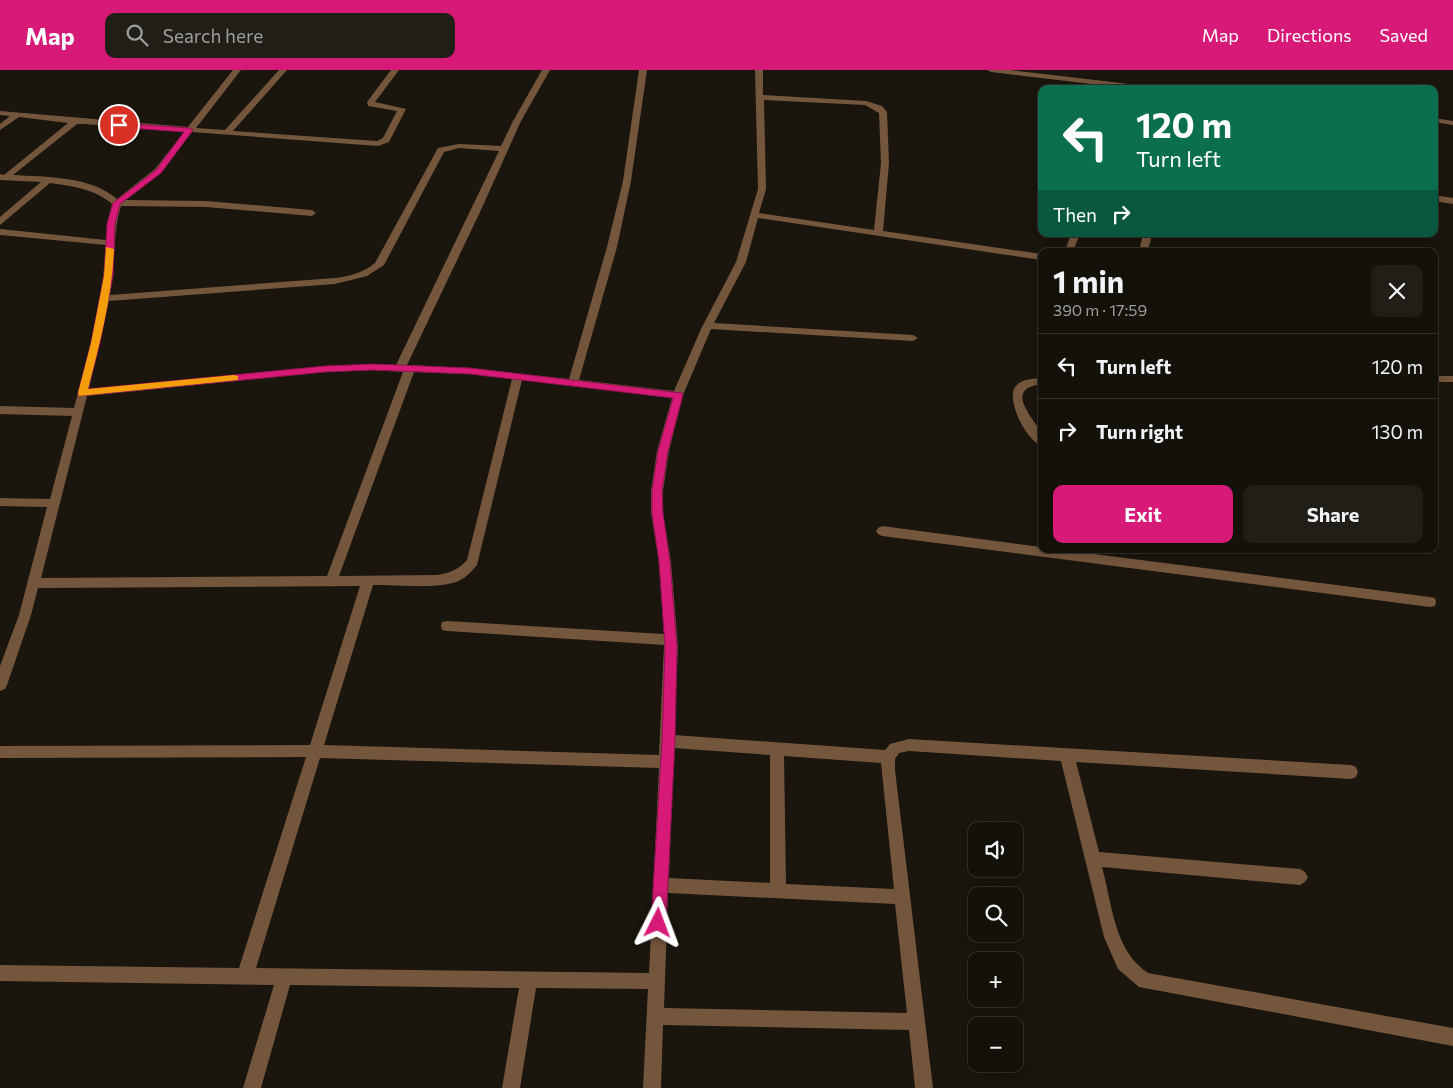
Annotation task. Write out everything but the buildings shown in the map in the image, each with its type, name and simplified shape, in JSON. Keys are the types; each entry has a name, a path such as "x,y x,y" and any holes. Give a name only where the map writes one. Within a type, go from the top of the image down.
{"street":[{"path":"0,685 25,615 96,343 109,276 111,224 117,203 158,171 237,70"},
{"path":"227,134 283,70"},
{"path":"0,112 76,121 227,134 369,144 382,143 386,140 402,109 371,104 371,102 395,70"},
{"path":"331,581 405,368 517,121 546,70"},
{"path":"573,383 612,247 627,181 643,70"},
{"path":"652,1088 668,741 670,640 657,491 663,451 678,395 708,326 741,262 762,189 759,70"},
{"path":"991,70 1120,85"},
{"path":"759,97 866,104 880,108 883,112 885,163 878,233"},
{"path":"0,128 17,114"},
{"path":"1438,120 1453,122"},
{"path":"3,177 76,121"},
{"path":"104,298 335,281 352,279 369,273 379,265 441,150 458,146 504,149"},
{"path":"3,177 49,180 98,190 112,196 117,203"},
{"path":"0,222 49,180"},
{"path":"1438,198 1453,200"},
{"path":"117,203 206,204 312,213"},
{"path":"755,214 1038,257"},
{"path":"0,232 110,243"},
{"path":"708,326 914,338"},
{"path":"82,393 325,369 405,368 452,370 678,395"},
{"path":"33,583 368,581 453,578 466,572 473,562 518,377"},
{"path":"1438,379 1453,379"},
{"path":"1038,381 1030,381 1021,385 1017,390 1017,401 1038,438"},
{"path":"0,410 78,412"},
{"path":"0,502 55,503"},
{"path":"882,532 1038,550"},
{"path":"1067,553 1430,602"},
{"path":"246,976 368,581"},
{"path":"447,626 670,640"},
{"path":"668,741 888,757"},
{"path":"924,1088 888,757 895,748 909,745 1350,772"},
{"path":"777,749 778,891"},
{"path":"0,752 316,751 667,762"},
{"path":"1068,754 1112,937 1119,959 1131,972 1145,981 1453,1037"},
{"path":"1093,859 1300,876"},
{"path":"660,884 902,897"},
{"path":"0,973 656,981"},
{"path":"252,1088 284,977"},
{"path":"511,1088 529,980"},
{"path":"654,1016 916,1022"}],"slow traffic":[{"path":"109,249 109,276 96,343 82,393 234,378"}],"route":[{"path":"119,125 189,130 172,156 158,171 144,184 117,203 111,224 109,276 96,343 82,393 325,369 373,367 470,371 678,395 663,451 657,491 671,647 658,923"}]}
